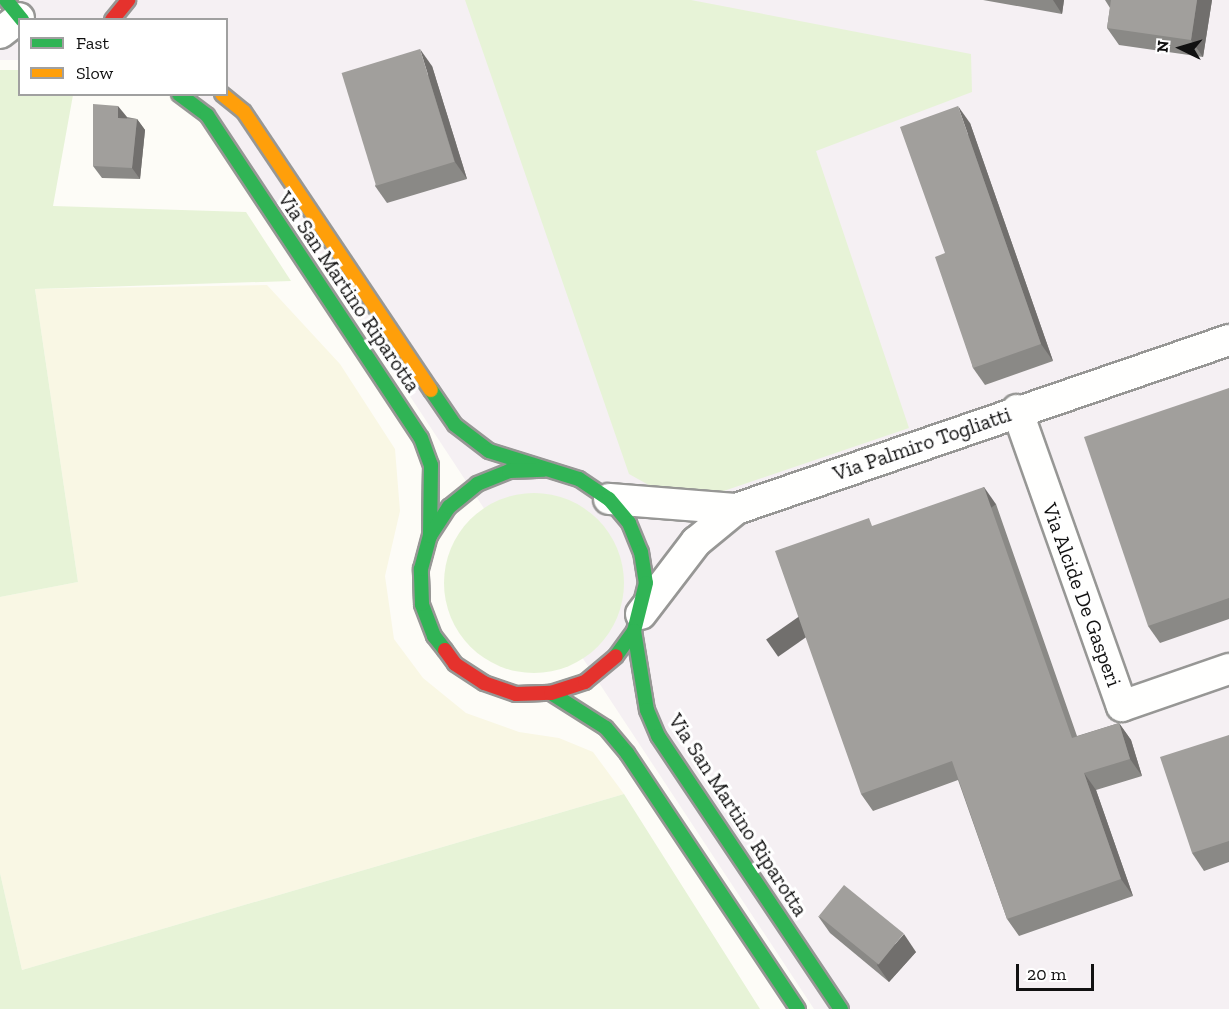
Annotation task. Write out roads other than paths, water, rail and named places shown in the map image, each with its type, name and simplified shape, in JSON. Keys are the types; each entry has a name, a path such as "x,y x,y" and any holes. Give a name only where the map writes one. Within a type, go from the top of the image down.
{"street":[{"path":"120,17 128,0"},
{"name":"Via San Martino Riparotta","path":"182,96 207,115 421,438 431,465 430,536"},
{"name":"Via San Martino Riparotta","path":"224,96 244,112 455,425 489,451 544,470"},
{"name":"Via Palmiro Togliatti","path":"609,498 736,509 1017,410 1229,340"},
{"name":"Via Alcide De Gasperi","path":"1017,410 1122,706 1229,669"},
{"path":"638,622 646,583 641,552 629,523 609,498 579,479 544,470 509,471 477,484 449,507 430,536 421,569 422,604 434,636 455,664 484,683 516,694 551,693 585,682 604,668 638,622 696,542 736,509"},
{"name":"Via San Martino Riparotta","path":"638,622 647,710 658,736 842,1009"},
{"path":"551,693 606,728 627,753 798,1009"}]}
